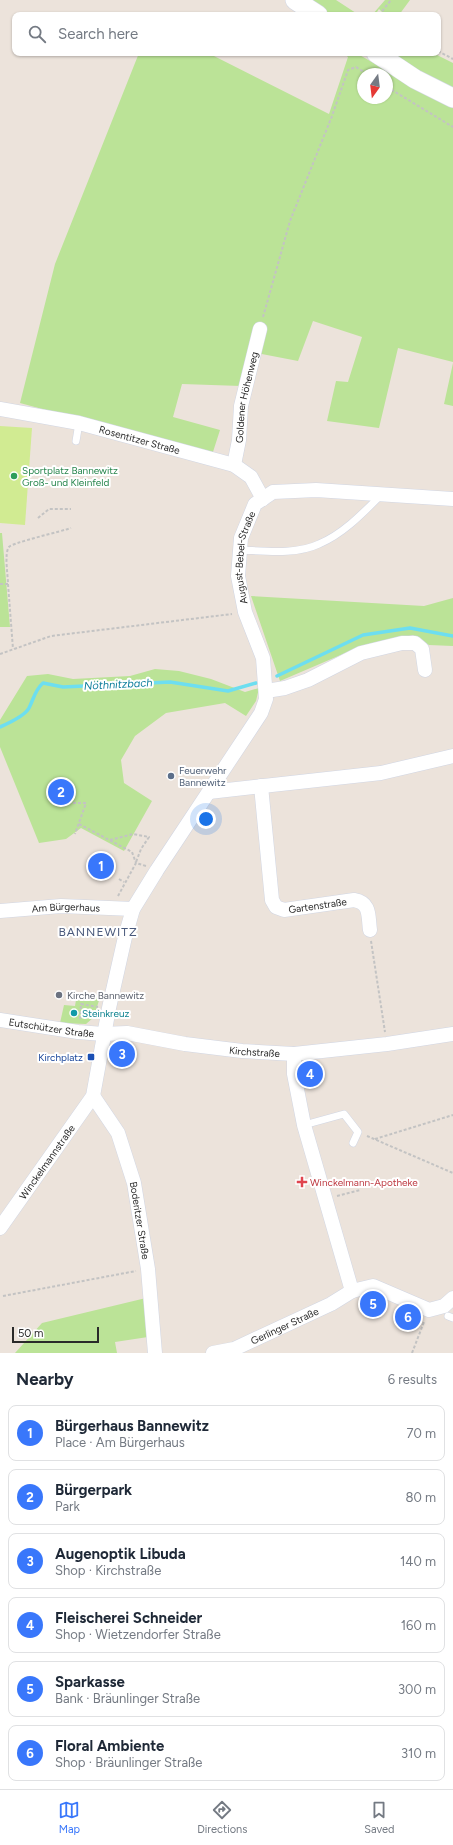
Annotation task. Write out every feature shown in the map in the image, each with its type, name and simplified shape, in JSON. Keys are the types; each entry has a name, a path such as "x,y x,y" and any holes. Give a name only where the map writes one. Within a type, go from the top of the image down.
{"main road":[{"path":"295,0 313,12"},
{"path":"380,56 415,79 453,98"}],"street":[{"name":"Goldener Höhenweg","path":"234,465 239,440 241,406 260,329"},
{"name":"Rosentitzer Straße","path":"0,409 79,423 234,465 251,477 263,499"},
{"name":"August-Bebel-Straße","path":"133,909 157,870 261,713 266,699 263,658 245,612 238,576 241,538 255,504 273,492 316,490 453,499"},
{"path":"266,691 285,688 308,680 361,653 402,643 415,643 422,649 425,670"},
{"path":"209,792 381,773 453,756"},
{"name":"Gartenstraße","path":"261,786 272,900 276,907 284,910 354,900 362,902 367,908 370,930"},
{"name":"Am Bürgerhaus","path":"0,912 61,906 133,909"},
{"path":"93,1096 109,1008 133,909"},
{"name":"Eutschützer Straße","path":"0,1020 78,1032 104,1034"},
{"name":"Kirchstraße","path":"104,1034 127,1033 185,1044 242,1051 294,1054 387,1044 453,1034"},
{"path":"294,1054 294,1074 304,1125 324,1199 352,1291"},
{"name":"Winckelmannstraße","path":"0,1228 4,1213 93,1096"},
{"name":"Boderitzer Straße","path":"93,1096 118,1133 134,1183 148,1269 154,1353"},
{"name":"Gerlinger Straße","path":"214,1353 234,1349 331,1304 352,1291 373,1286 429,1310"},
{"path":"429,1310 444,1306 453,1298"}],"lane":[{"path":"76,441 79,423"},
{"path":"240,550 277,552 307,548 319,544 342,530 365,512 382,494"},
{"path":"304,1125 344,1114 358,1132 353,1143"}],"path":[{"path":"381,12 391,0"},
{"path":"441,53 453,59"},
{"path":"260,329 290,221 332,116 348,70 356,67 358,68"},
{"path":"393,91 453,127"},
{"path":"38,518 49,509 72,509"},
{"path":"13,649 6,553 9,547 14,543 40,538 71,528"},
{"path":"0,584 8,584"},
{"path":"0,654 51,636 245,612"},
{"path":"52,803 86,803 76,834"},
{"path":"79,824 132,852 136,863"},
{"path":"110,840 133,834 148,837 141,849 136,863 119,892 116,908"},
{"path":"136,863 157,870"},
{"path":"119,879 124,882"},
{"path":"370,930 387,1044"},
{"path":"79,1023 81,1004 109,1008"},
{"path":"374,1139 453,1115"},
{"path":"358,1132 453,1173"},
{"path":"324,1199 360,1190"},
{"path":"3,1296 148,1269"},
{"path":"412,1353 429,1310"}],"green space":[{"path":"305,0 336,0 354,12 322,12"},
{"path":"385,0 410,0 401,12 382,12 379,9 377,12 375,12"},
{"path":"138,56 214,56 329,114 348,57 347,56 361,56 382,68 357,68 357,104 393,104 393,74 453,108 453,362 398,348 379,428 327,421 336,381 348,382 362,337 313,321 298,361 252,352 241,386 182,384 173,417 220,430 212,455 20,403 55,264"},
{"path":"390,56 439,56 453,63 453,92"},
{"path":"453,363 453,406 444,404"},
{"name":"Sportplatz Bannewitz Groß- und Kleinfeld","path":"0,426 32,428 25,525 0,523"},
{"path":"0,533 2,533 10,627 0,627"},
{"path":"251,596 424,606 453,598 453,646 429,645 413,635 350,651 280,681"},
{"path":"155,669 179,671 211,679 245,692 259,688 256,701 246,716 225,703 166,713 135,736 121,760 124,783 152,801 124,851 81,828 66,839 39,843 0,747 0,720 27,676 48,674 73,679 130,676"},
{"path":"77,994 100,997 94,1017 86,1024 60,1023 64,1005 75,1006"},
{"path":"146,1298 148,1337 115,1342 117,1353 15,1353 42,1323"}],"waterway":[{"name":"Nöthnitzbach","path":"277,676 363,635 410,628 453,636"},
{"name":"Nöthnitzbach","path":"0,727 16,719 27,711 36,691 43,683 63,687 170,682 228,691 256,683"}],"place":[{"name":"Sportplatz Bannewitz Groß- und Kleinfeld","path":"14,476"},
{"name":"Feuerwehr Bannewitz","path":"171,776"},
{"name":"Bürgerpark","path":"61,792"},
{"name":"Bürgerhaus Bannewitz","path":"101,866"},
{"name":"Kirche Bannewitz","path":"59,995"},
{"name":"Steinkreuz","path":"74,1013"},
{"name":"Augenoptik Libuda","path":"122,1054"},
{"name":"Kirchplatz","path":"91,1057"},
{"name":"Fleischerei Schneider","path":"310,1074"},
{"name":"Winckelmann-Apotheke","path":"302,1182"},
{"name":"Sparkasse","path":"373,1304"},
{"name":"Floral Ambiente","path":"408,1317"}],"district":[{"name":"BANNEWITZ","path":"98,932"}]}
